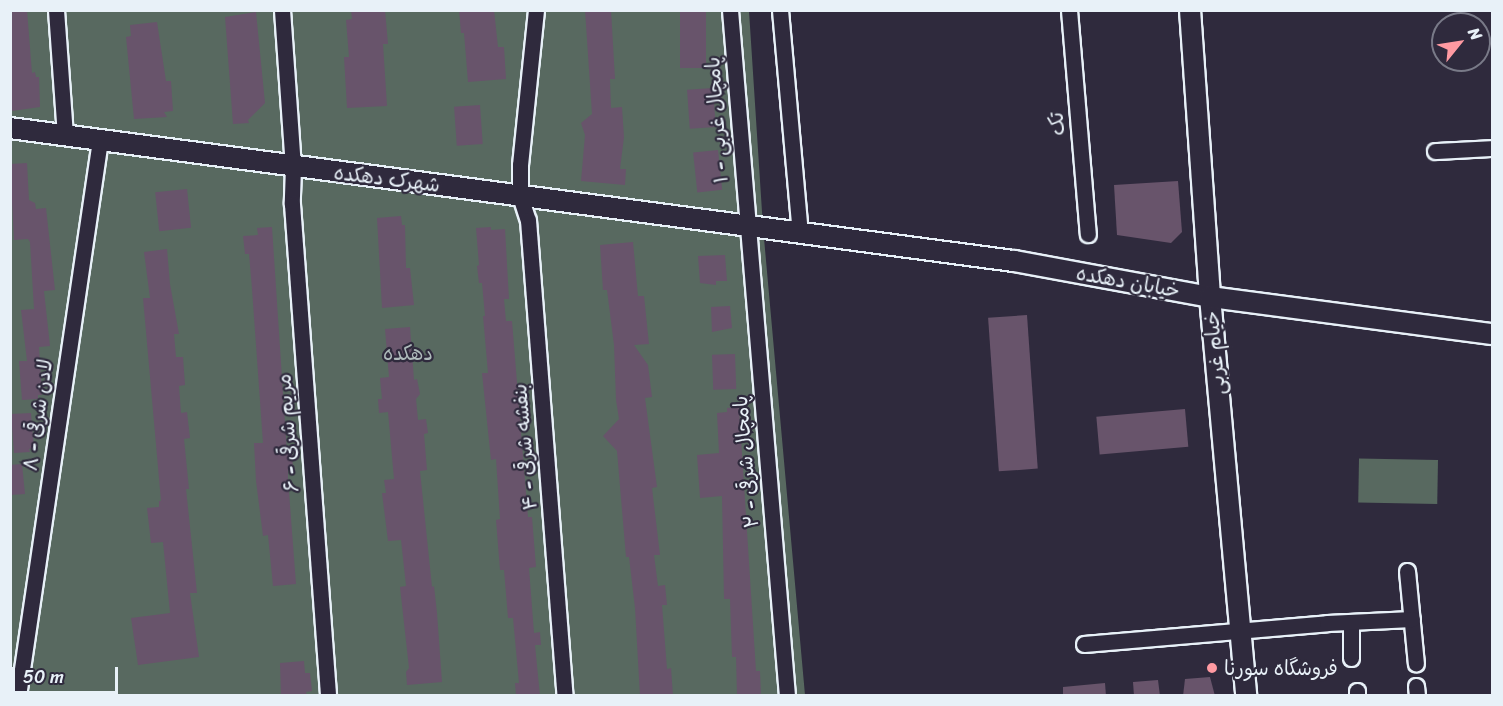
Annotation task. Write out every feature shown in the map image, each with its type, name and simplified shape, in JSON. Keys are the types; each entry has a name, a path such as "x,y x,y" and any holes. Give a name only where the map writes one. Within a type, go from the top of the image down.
{"street":[{"path":"56,10 65,135"},
{"name":"مریم شرقی - ۶","path":"282,10 293,167 292,204 328,696"},
{"name":"بنفشه شرقی - ۴","path":"536,10 520,165 520,196 528,220 565,696"},
{"name":"پامچال غربی - ۱","path":"730,10 755,226"},
{"path":"780,10 800,233"},
{"name":"تک","path":"1069,10 1088,234"},
{"name":"خیام غربی","path":"1190,10 1210,297 1246,696"},
{"name":"شهرک دهکده","path":"10,128 755,226"},
{"name":"لادن شرقی - ۸","path":"18,696 100,140"},
{"path":"1435,151 1492,148"},
{"name":"خیابان دهکده","path":"755,226 1014,261 1210,297 1492,334"},
{"name":"پامچال شرقی - ۲","path":"755,226 787,696"},
{"path":"1407,571 1416,664"},
{"path":"1084,644 1412,619"},
{"path":"1351,622 1351,658"}],"green space":[{"name":"دهکده","path":"10,11 749,11 763,227 805,695 11,695"},
{"path":"1359,459 1438,460 1437,504 1358,503"}],"building":[{"path":"10,10 27,10 32,73 35,72 36,77 39,77 40,107 12,111"},
{"path":"351,10 385,10 388,44 383,44 387,106 347,108 344,57 349,57 346,20 352,19"},
{"path":"459,10 494,10 498,47 504,47 506,79 468,82 464,33 461,33"},
{"path":"585,10 611,10 615,79 610,79 611,108 622,107 624,137 620,169 626,169 625,185 581,181 585,135 581,123 592,114"},
{"path":"680,10 706,10 706,68 680,68"},
{"path":"256,12 265,103 248,120 249,123 233,124 225,17"},
{"path":"157,22 166,81 171,81 173,111 164,112 167,117 134,119 126,37 131,36 130,25"},
{"path":"713,88 716,127 690,129 687,90"},
{"path":"480,105 483,144 457,146 454,107"},
{"path":"718,150 722,190 697,192 693,153"},
{"path":"27,163 29,200 35,203 36,209 46,208 55,290 44,291 50,346 39,347 42,395 38,395 38,399 22,400 19,361 27,361 21,310 34,309 30,242 28,239 14,240 10,164"},
{"path":"1178,181 1182,232 1171,243 1117,235 1114,185"},
{"path":"187,189 191,228 159,231 155,192"},
{"path":"401,216 402,225 405,225 406,268 410,268 414,305 382,308 377,218"},
{"path":"272,227 287,453 292,453 293,470 288,470 288,479 296,584 273,586 268,535 263,536 256,481 254,443 263,443 249,254 245,254 243,236 258,235 257,228"},
{"path":"491,227 491,230 505,229 509,299 504,299 506,321 512,321 528,517 532,517 536,567 529,568 534,633 540,632 541,645 535,645 540,696 516,696 515,683 519,683 513,618 508,618 504,570 500,570 496,520 500,519 496,459 491,460 482,373 488,373 482,283 479,283 477,266 479,265 476,228"},
{"path":"633,242 638,296 644,296 649,344 634,345 648,365 652,397 645,398 657,487 652,488 660,555 654,555 658,586 665,585 667,605 662,605 667,669 671,668 673,696 640,696 635,608 629,557 626,557 617,451 603,436 619,419 614,345 607,290 603,290 600,245"},
{"path":"167,249 170,284 179,334 174,334 176,357 183,357 185,385 179,386 181,413 187,412 190,438 184,439 189,489 186,489 197,593 190,593 199,657 138,665 131,618 170,613 163,542 151,543 147,508 159,507 159,501 161,501 143,298 150,298 144,252"},
{"path":"725,255 727,281 716,281 716,285 700,283 698,256"},
{"path":"730,306 732,328 712,332 711,307"},
{"path":"1027,315 1038,469 999,471 988,318"},
{"path":"410,327 414,380 417,379 420,394 416,399 418,420 426,419 428,433 424,434 427,470 420,471 432,587 434,586 437,613 442,682 407,685 406,672 409,668 400,587 406,586 401,540 388,541 382,493 386,493 384,480 394,479 388,412 379,413 378,399 382,399 380,378 389,377 385,329"},
{"path":"735,354 736,389 713,390 712,355"},
{"path":"739,407 756,671 760,671 761,696 737,696 736,657 732,657 730,599 724,599 722,496 700,498 697,455 719,453 717,413 727,412 727,408"},
{"path":"1185,409 1188,447 1100,455 1096,417"},
{"path":"31,413 34,448 29,449 30,452 14,453 11,414"},
{"path":"22,464 25,494 10,495 10,465"},
{"path":"304,661 305,673 310,673 312,691 306,692 307,696 281,696 280,663"},
{"path":"1210,677 1215,696 1183,696 1185,679"},
{"path":"1158,680 1160,696 1134,696 1133,682"},
{"path":"1105,683 1106,696 1063,696 1063,687"}],"place":[{"name":"فروشگاه سورنا","path":"1212,668"}]}
